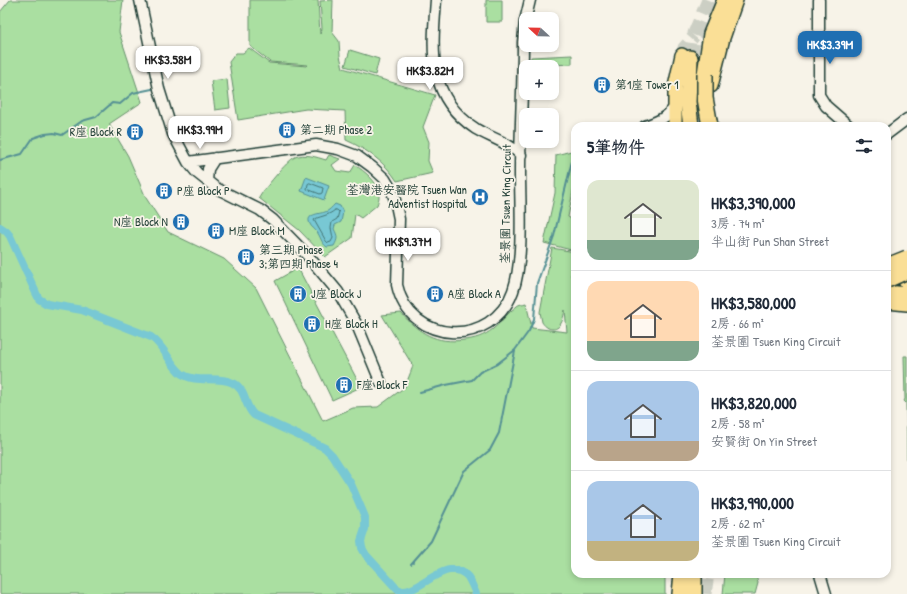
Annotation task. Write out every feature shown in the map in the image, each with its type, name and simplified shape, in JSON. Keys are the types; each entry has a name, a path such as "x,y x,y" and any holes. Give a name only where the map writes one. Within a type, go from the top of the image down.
{"highway":[{"path":"709,122 705,98 706,66 711,34 725,0"},
{"path":"686,56 690,122"},
{"path":"891,264 907,258"},
{"path":"891,278 907,271"},
{"path":"672,578 674,594"},
{"path":"680,594 682,578"},
{"path":"694,578 694,594"}],"main road":[{"path":"711,86 723,38 736,0"},
{"path":"673,122 675,87 686,56"},
{"path":"907,252 901,260 900,267 902,276 907,284"},
{"path":"891,292 907,294"},
{"path":"891,302 907,304"}],"street":[{"path":"140,0 159,89 173,134 188,162 216,188 260,210 273,220 308,256 338,292 357,325 380,384"},
{"path":"436,0 434,31 435,60 438,80 442,91 449,103 469,124 490,137 500,140 521,155"},
{"name":"荃景圍 Tsuen King Circuit","path":"522,108 524,36 526,13 530,0"},
{"path":"819,0 820,95 826,106 844,122"},
{"path":"658,122 668,115 674,108"},
{"path":"891,131 907,119"},
{"path":"500,140 511,139 519,134"},
{"name":"荃景圍 Tsuen King Circuit","path":"188,162 316,145 328,146 356,156 372,167 385,179 392,189 397,205 399,219 397,280 399,296 404,305 416,319 423,324 439,330 461,333 480,328 496,317 509,300 514,290 520,251 521,148"},
{"path":"207,181 208,169 215,158"},
{"path":"891,258 907,252"},
{"path":"821,578 826,594"}],"green space":[{"path":"10,0 123,0 119,32 142,102 109,124 128,156 146,198 168,232 224,259 256,288 323,421 353,408 378,407 405,387 413,366 382,315 401,313 414,326 429,336 454,341 476,338 486,334 496,327 514,308 526,303 532,328 567,332 565,310 561,323 558,327 553,329 548,328 542,322 540,312 552,248 571,251 571,578 665,578 665,594 0,594 0,12"},
{"path":"250,0 318,0 320,34 322,29 320,1 333,0 332,32 339,41 340,56 343,68 435,95 423,127 429,142 428,161 433,173 397,181 381,162 361,148 346,140 345,111 306,109 238,120 229,62 236,53 243,53 249,48 269,63 308,65 270,62 250,46"},
{"path":"486,0 502,0 502,22 486,22"},
{"path":"350,50 379,59 375,75 345,66"},
{"path":"572,55 572,64 559,65 559,60 531,60 531,57"},
{"path":"227,79 230,108 215,110 211,81"},
{"path":"571,151 571,202 568,217 571,219 571,250 544,243 555,193 556,155"},
{"path":"307,155 326,160 329,155 340,159 332,165 336,171 350,173 355,165 370,177 378,188 379,199 377,205 361,218 355,214 352,238 325,257 299,230 259,198 276,176 295,157"},
{"path":"298,268 361,387 332,400 275,281"},
{"path":"904,356 907,356 907,460 906,403 904,401"},
{"path":"725,578 757,578 758,583 755,594 723,594"}],"water":[{"path":"306,177 329,186 324,200 301,191"},
{"path":"335,204 340,206 343,212 341,222 335,225 334,229 337,238 335,244 334,246 327,247 323,244 317,232 311,225 309,218 313,215 328,211"}],"waterway":[{"path":"0,160 22,154 33,138 54,133 62,135 82,121 96,117 112,103 120,104 133,93 152,89"},
{"path":"420,392 472,380 480,372 497,364 515,350 529,331 534,319 537,283 554,236 571,165"},
{"path":"0,227 10,236 39,299 47,304 82,310 151,337 160,345 182,374 188,377 220,380 233,383 243,393 248,407 254,415 325,448 332,455 351,484 365,517 365,529 361,541 362,548 366,555 397,589 403,591 410,590 434,576 452,570 460,571 468,577 476,594"},
{"path":"411,564 431,541 464,471 490,450 499,433 515,351"}],"tunnel":[{"path":"690,58 694,36 709,0"},
{"path":"682,55 684,48 694,36"},
{"path":"704,594 706,578"}],"place":[{"name":"第1座 Tower 1","path":"602,85"},
{"name":"第二期 Phase 2","path":"287,130"},
{"name":"R座 Block R","path":"135,132"},
{"name":"P座 Block P","path":"164,191"},
{"name":"荃灣港安醫院 Tsuen Wan Adventist Hospital","path":"480,197"},
{"name":"N座 Block N","path":"181,222"},
{"name":"M座 Block M","path":"216,231"},
{"name":"第三期 Phase 3;第四期 Phase 4","path":"246,257"},
{"name":"J座 Block J","path":"298,294"},
{"name":"A座 Block A","path":"435,294"},
{"name":"H座 Block H","path":"312,324"},
{"name":"F座 Block F","path":"344,385"}]}
